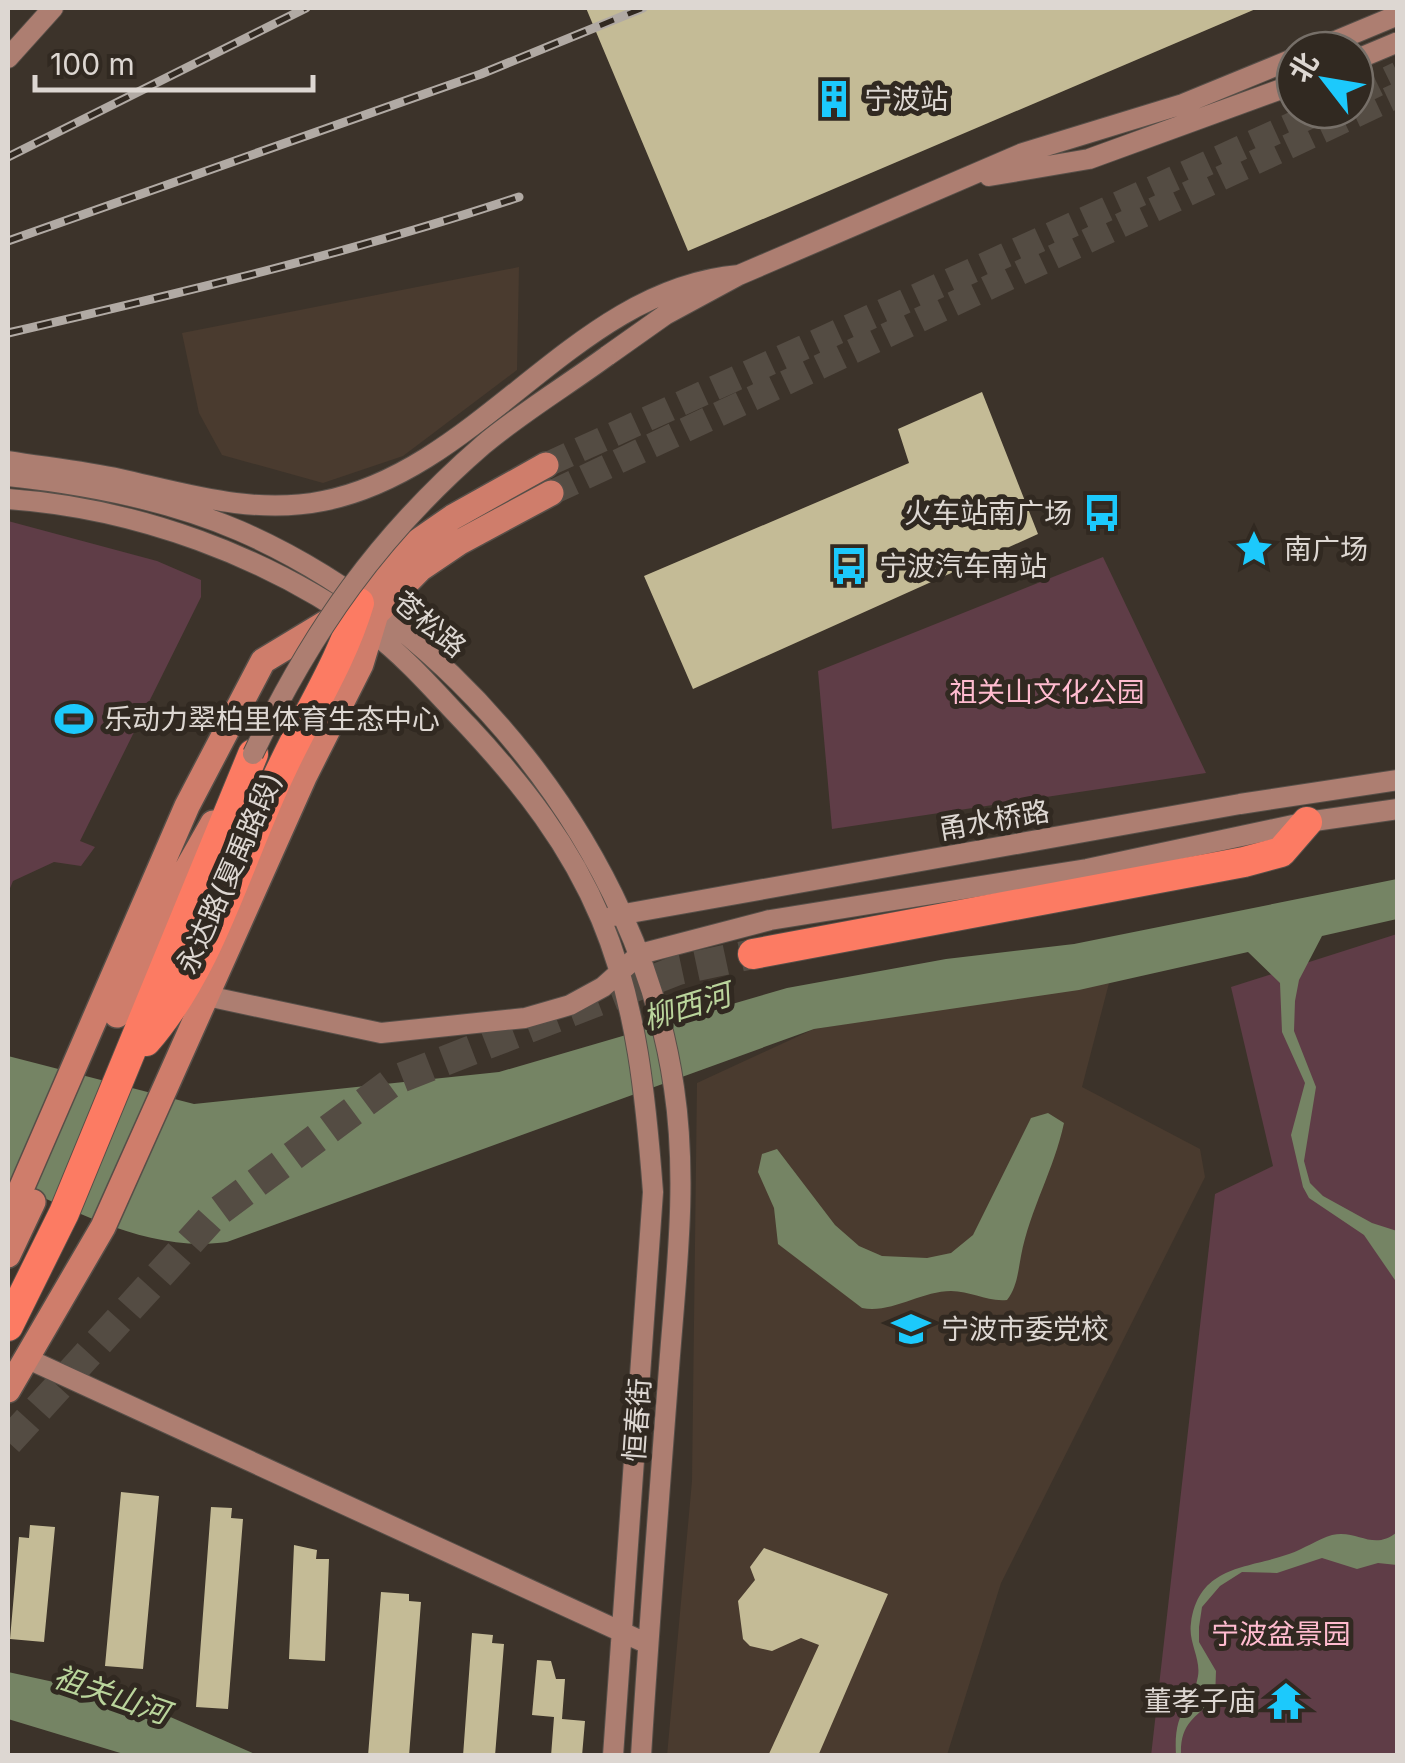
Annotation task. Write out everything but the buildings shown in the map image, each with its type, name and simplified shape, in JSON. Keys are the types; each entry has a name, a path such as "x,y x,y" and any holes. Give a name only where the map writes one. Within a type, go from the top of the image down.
{"highway":[{"path":"105,1053 180,1003 282,767 365,617"},
{"path":"8,1326 64,1213 105,1053 253,754"},
{"path":"753,954 1244,862 1281,852 1307,822"}],"main road":[{"path":"8,58 53,8"},
{"path":"1362,30 1398,15"},
{"path":"253,754 342,594 427,496 486,442 650,325 739,275 1023,153 1184,104 1275,66"},
{"path":"972,178 1033,172 1089,160 1275,91"},
{"path":"8,461 225,503 322,502 372,487 410,468 582,342 635,310 704,278 739,275"},
{"path":"365,617 401,554 453,517 546,465"},
{"name":"苍松路","path":"8,476 111,494 239,531 296,560 365,617 522,783 572,860 601,918 620,972 630,1019"},
{"name":"永达路(夏禹路段)","path":"8,1256 17,1212 105,1053 187,806 240,697 262,661 365,617 420,569 460,542 552,493"},
{"name":"苍松路","path":"8,499 54,502 236,553 422,647 538,772 595,856 624,914 657,1010"},
{"name":"永达路(夏禹路段)","path":"28,1359 103,1227 305,775 361,664 365,617"},
{"name":"甬水桥路","path":"601,918 1240,804 1398,780"},
{"path":"207,996 382,1033 525,1018 570,1005 640,954 770,920 1086,869 1307,822 1398,809"},
{"name":"恒春街","path":"640,1756 682,1200 674,1088 657,1010"},
{"name":"恒春街","path":"613,1756 654,1192 646,1103 630,1019"},
{"path":"8,1390 28,1359 648,1644"}],"shaded area":[{"path":"519,267 517,370 403,456 323,483 222,455 199,413 182,333"},
{"name":"宁波市委党校","path":"1109,983 1082,1087 1200,1149 1205,1177 1001,1583 947,1755 667,1756 692,1481 697,1083 814,1029"}],"green space":[{"name":"乐动力翠柏里体育生态中心","path":"8,521 157,561 201,580 201,597 80,841 95,847 81,866 54,862 13,881 8,893"},
{"name":"祖关山文化公园","path":"1103,557 1206,773 832,829 818,671"},
{"name":"宁波盆景园","path":"1397,934 1397,1755 1151,1756 1215,1194 1273,1166 1231,987"}],"water":[{"path":"1397,879 1397,919 1322,936 1299,980 1294,1031 1316,1087 1304,1161 1310,1183 1323,1196 1372,1223 1397,1231 1397,1283 1364,1235 1309,1198 1303,1187 1291,1135 1305,1083 1282,1032 1280,983 1248,952 1079,990 814,1029 227,1242 198,1244 142,1235 87,1217 8,1182 8,1056 194,1104 499,1072 787,988 946,959 1074,944"},
{"path":"1048,1113 1064,1123 1025,1239 1015,1285 1007,1300 951,1291 884,1308 862,1308 778,1244 774,1208 758,1172 762,1154 777,1149 835,1225 859,1246 882,1256 927,1258 951,1253 973,1235 1031,1118"},
{"path":"1397,1532 1397,1565 1378,1563 1357,1569 1322,1558 1277,1573 1242,1572 1220,1586 1202,1607 1199,1627 1199,1642 1216,1671 1215,1699 1190,1722 1183,1736 1181,1755 1176,1755 1177,1727 1198,1676 1191,1623 1204,1590 1227,1572 1289,1554 1332,1535 1380,1540"},
{"name":"祖关山河","path":"8,1672 127,1698 257,1755 127,1755 8,1719"}],"tunnel":[{"path":"1375,85 1398,74"},
{"path":"551,493 1398,95"},
{"path":"546,465 1280,130"},
{"path":"8,1442 216,1213 395,1080 678,970 753,954"}],"railway":[{"path":"8,157 306,8"},
{"path":"8,241 481,74 643,8"},
{"path":"8,333 329,254 519,197"}],"place":[{"name":"宁波站","path":"834,99"},
{"name":"火车站南广场","path":"1102,513"},
{"name":"南广场","path":"1254,549"},
{"name":"宁波汽车南站","path":"849,566"},
{"name":"乐动力翠柏里体育生态中心","path":"74,719"},
{"name":"宁波市委党校","path":"911,1329"},
{"name":"董孝子庙","path":"1286,1701"}],"water label":[{"name":"柳西河","path":"687,1007"}]}
